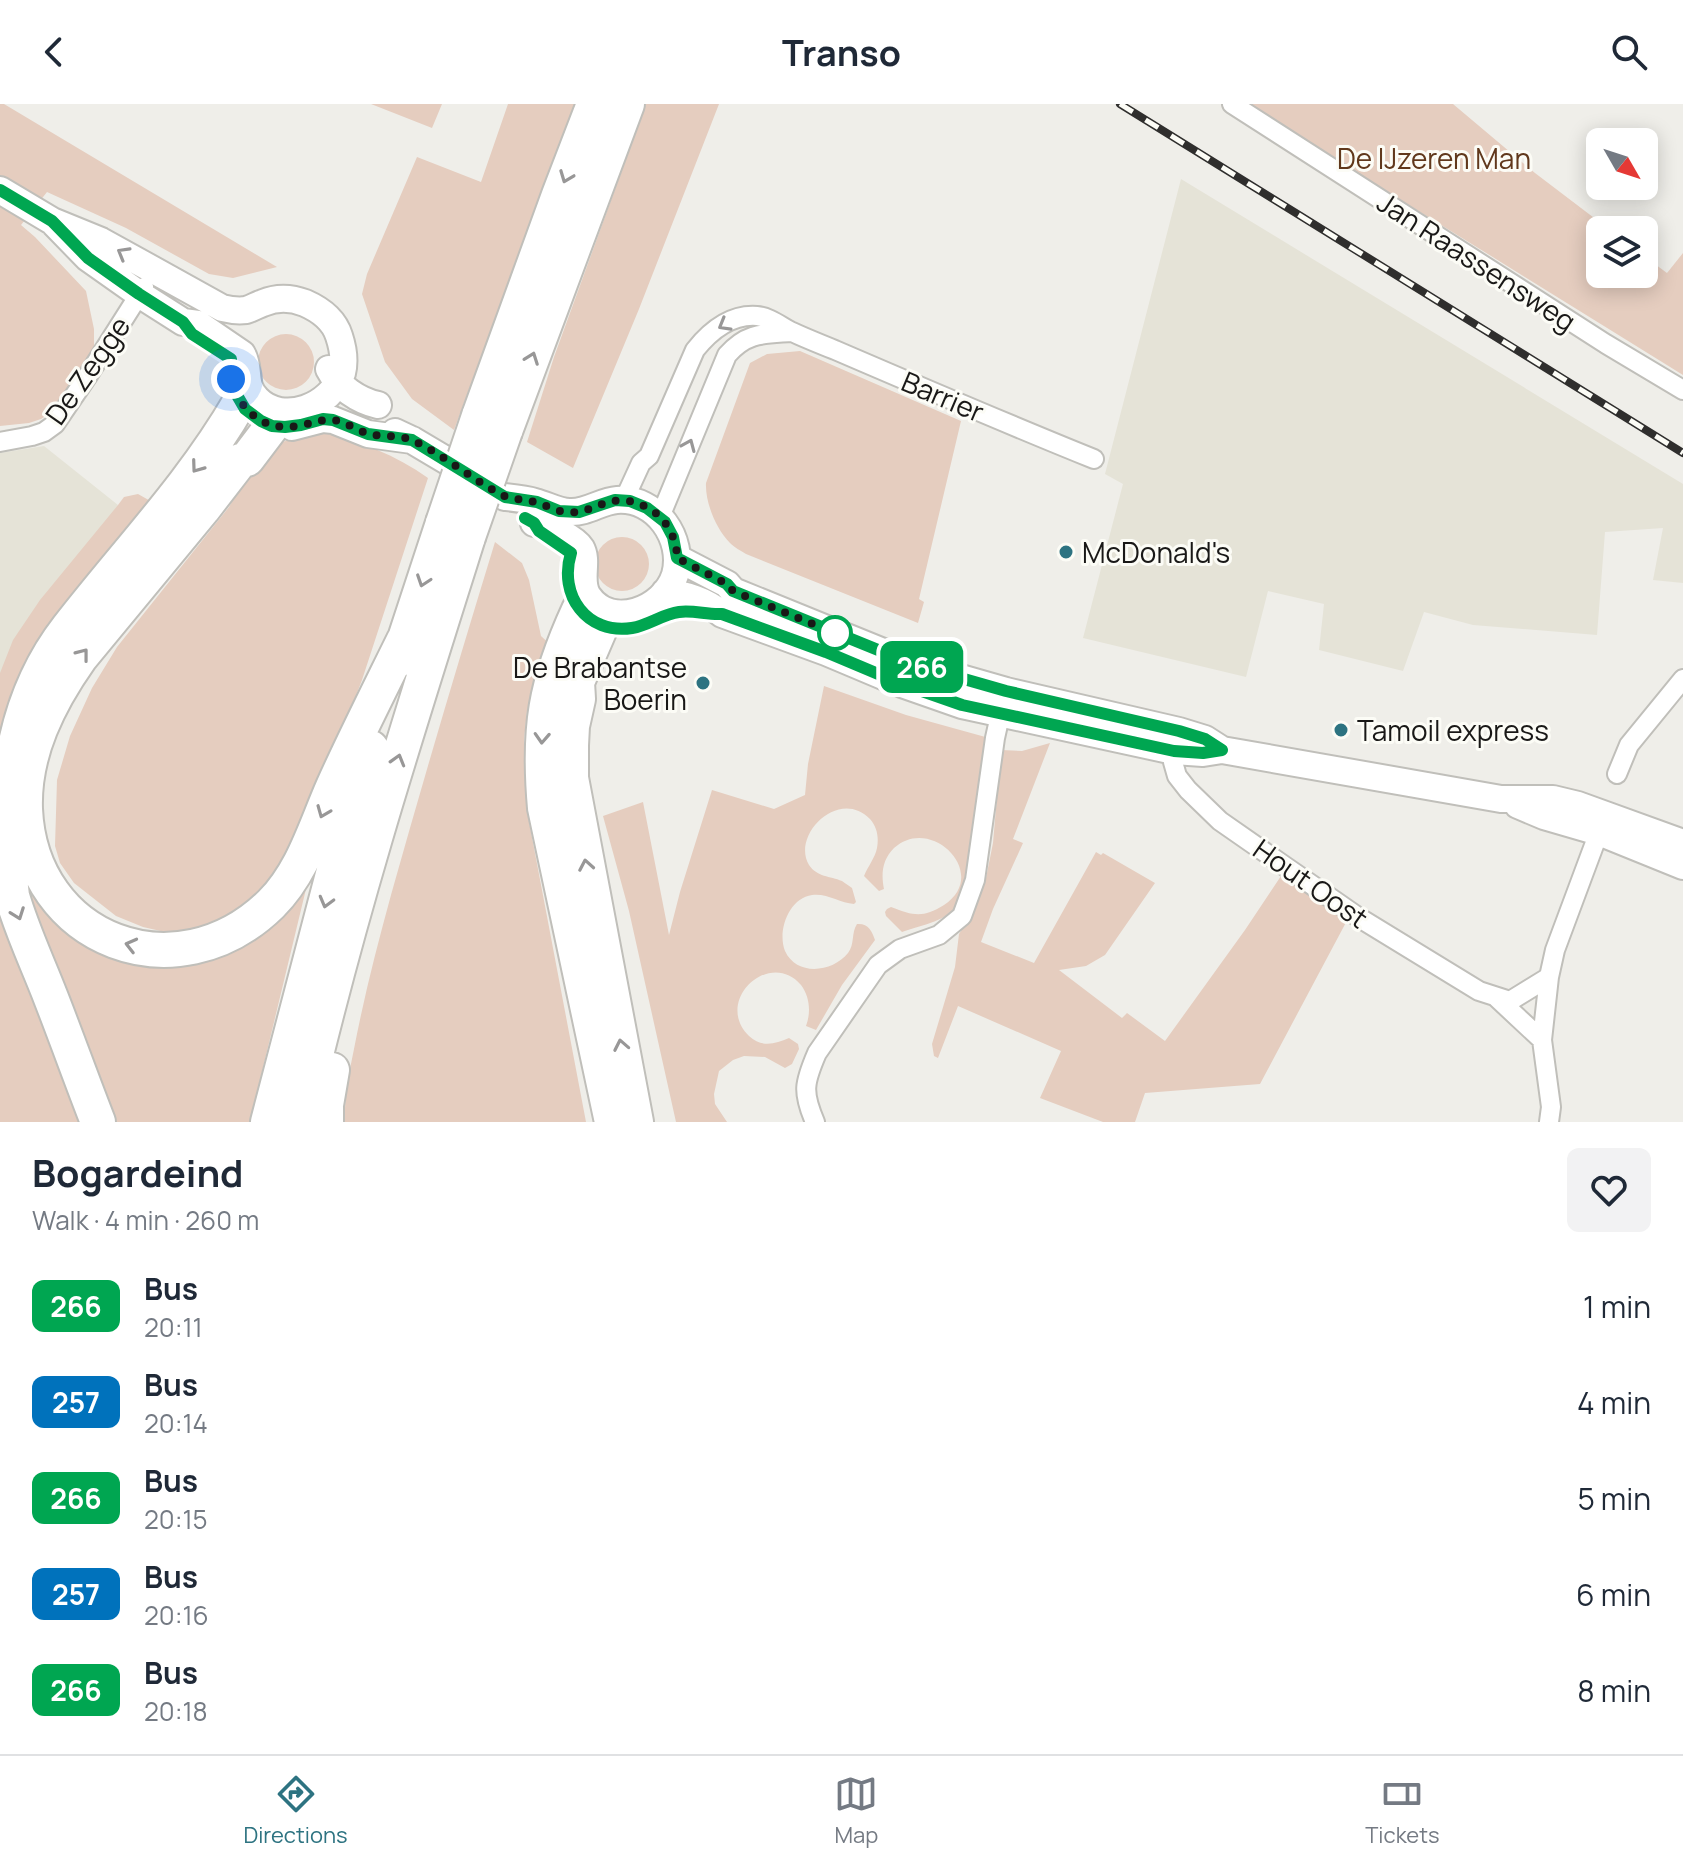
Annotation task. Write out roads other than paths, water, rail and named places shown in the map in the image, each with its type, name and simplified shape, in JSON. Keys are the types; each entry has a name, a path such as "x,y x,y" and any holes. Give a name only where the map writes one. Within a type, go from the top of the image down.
{"highway":[{"path":"300,1122 353,915 409,724 456,530 492,424 559,195 594,104"},
{"path":"492,424 627,104"},
{"path":"261,414 247,459 240,461 80,658 43,721 28,775 27,822 36,864 51,892 75,919 120,942 172,950 219,940 247,925 280,894 310,846 332,789 456,530"},
{"path":"98,1122 9,884 2,834 2,806 11,740 24,701 48,655 68,628 218,439 261,414"},
{"path":"601,619 594,666 578,699 572,726 571,778 636,1122"},
{"path":"601,619 562,646 546,703 542,731 543,786 545,808 612,1122"},
{"path":"268,1122 338,855 404,640"},
{"path":"326,1122 353,915"}],"main road":[{"path":"0,190 52,221 101,241 222,308 243,310 265,302 287,299 306,303 312,321 324,336 329,368 366,402 378,405 412,440"},
{"path":"52,221 88,258 183,322 192,334 233,353"},
{"path":"310,312 282,313 264,318 245,332 233,353 231,379 261,414 292,427 330,402 344,406 412,440 505,497 525,518 543,524 573,547"},
{"path":"321,410 340,376"},
{"path":"505,497 537,502 559,511 579,512 615,500 630,507 647,508 665,522 673,537 671,584 643,626 627,629 601,619 571,596 568,562 583,530 630,507"},
{"path":"630,507 654,532 671,584 679,594 709,603 728,602 915,665 1003,703 1176,741 1205,739 1222,750 1501,799 1553,799 1683,843"},
{"path":"1501,799 1599,832 1683,866"}],"street":[{"name":"Jan Raassensweg","path":"1232,104 1683,390"},
{"name":"De Zegge","path":"0,442 32,436 55,424 154,271"},
{"name":"Barrier","path":"630,507 651,466 649,456 695,350 728,321 748,316 768,319 989,417 1094,459"},
{"name":"Barrier","path":"660,517 727,355 735,345 753,335 792,332"},
{"path":"1617,774 1629,745 1683,679"},
{"path":"815,1122 807,1103 805,1085 812,1065 817,1053 878,965 900,949 939,935 962,916 975,880 995,738 1003,703"},
{"name":"Hout Oost","path":"1176,741 1174,769 1177,776 1220,821 1358,917 1479,991 1497,998 1542,1040"},
{"path":"1549,1122 1551,1107 1542,1040 1549,977 1555,950 1599,832"},
{"path":"1497,998 1510,1001 1549,977"}],"railway":[{"path":"1120,104 1683,453"}],"place":[{"name":"McDonald's","path":"1066,552"},
{"name":"De Brabantse Boerin","path":"703,683"},
{"name":"Tamoil express","path":"1341,730"}],"park label":[{"name":"De IJzeren Man","path":"1434,158"}]}
